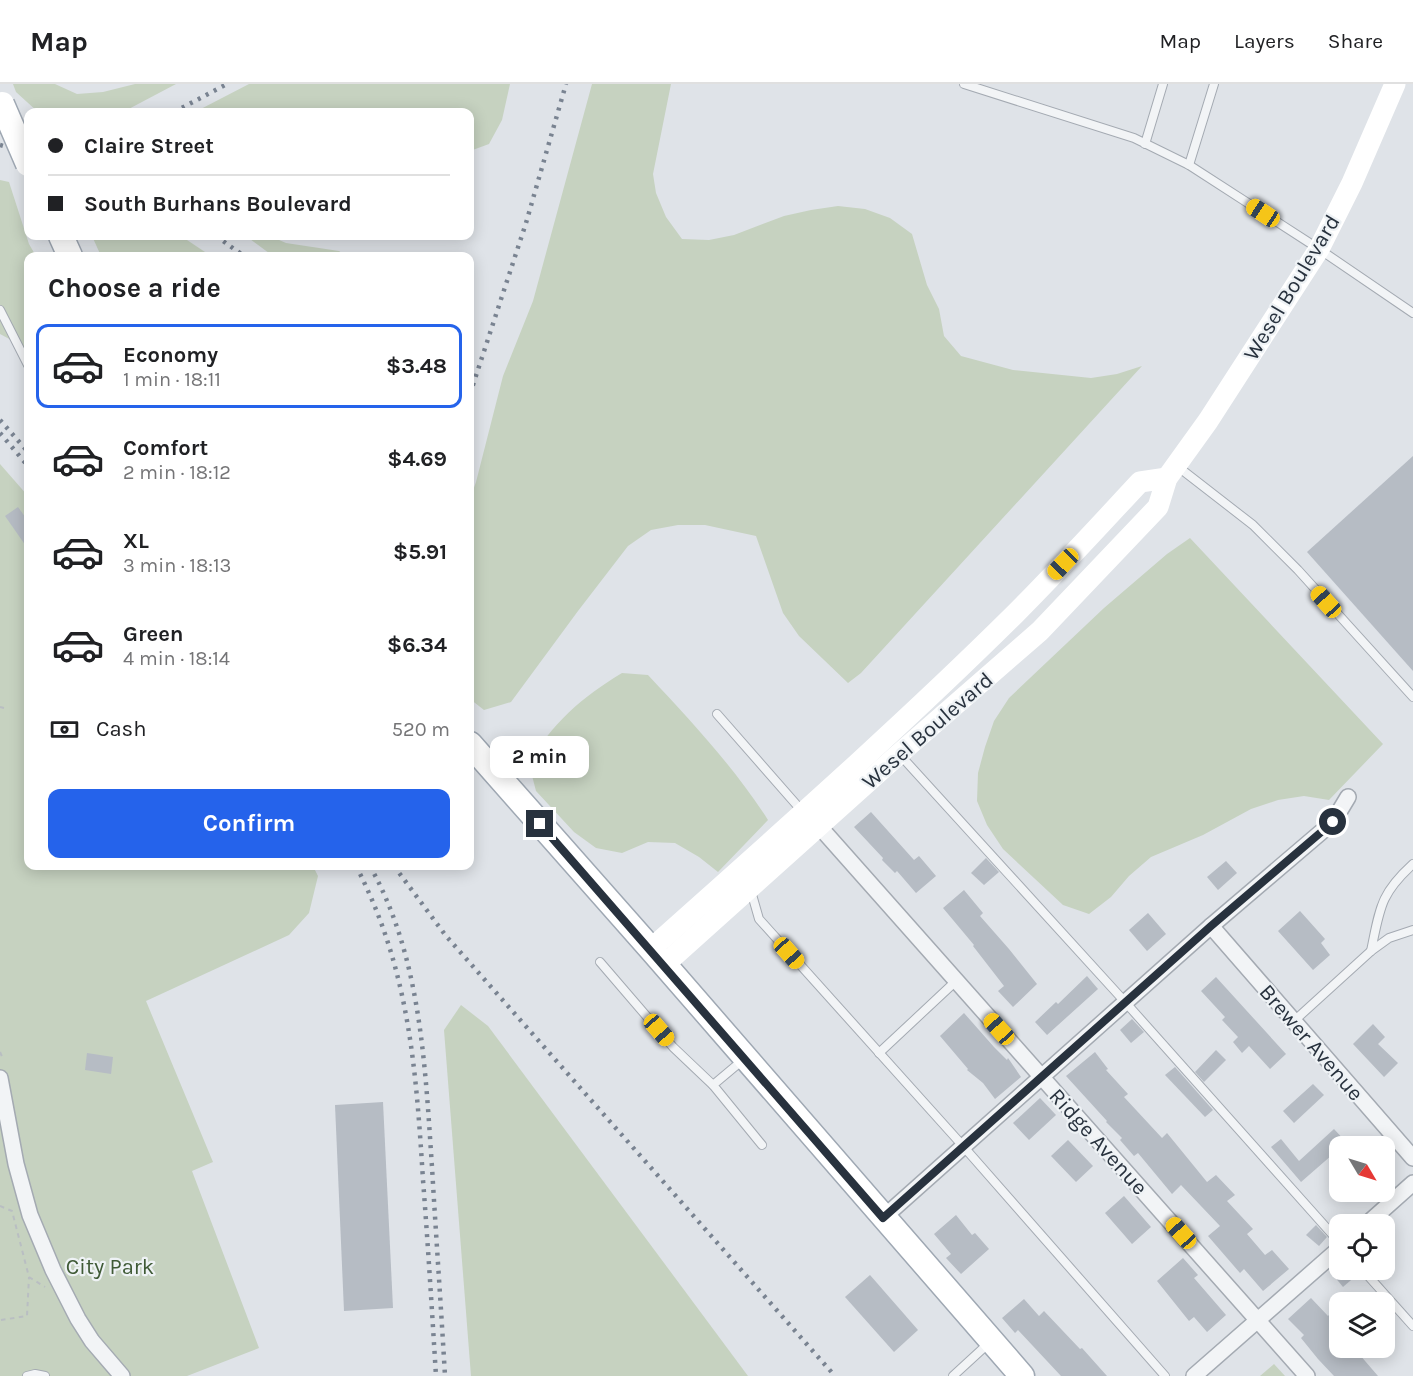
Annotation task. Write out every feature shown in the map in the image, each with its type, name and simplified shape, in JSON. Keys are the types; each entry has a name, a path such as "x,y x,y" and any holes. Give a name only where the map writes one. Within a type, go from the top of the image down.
{"main road":[{"name":"Wesel Boulevard","path":"657,957 811,819 899,754 1040,631 1158,507 1171,471 1208,421 1319,249 1352,183 1395,84"},
{"path":"1,101 24,155"},
{"name":"Wesel Boulevard","path":"657,957 750,887 811,819 1016,613 1140,482 1171,471"},
{"path":"474,750 1022,1376"}],"street":[{"path":"883,1218 1211,926 1333,822 1347,797"},
{"name":"Ridge Avenue","path":"811,819 1307,1376"},
{"name":"Brewer Avenue","path":"1211,926 1413,1158"},
{"path":"0,1078 16,1164 30,1215 53,1270 78,1319 92,1341 122,1376"},
{"path":"1378,1214 1413,1183"},
{"path":"1194,1376 1329,1258"}],"lane":[{"path":"964,84 980,86 1134,138 1189,165 1413,313"},
{"path":"1145,144 1163,84"},
{"path":"1189,165 1214,84"},
{"path":"0,310 24,357"},
{"path":"1171,471 1253,525 1298,570 1413,697"},
{"name":"Ridge Avenue","path":"717,714 811,819"},
{"path":"899,754 1329,1231"},
{"path":"1371,951 1381,903 1395,880 1413,864"},
{"path":"750,887 759,919 1165,1376"},
{"path":"1294,1021 1371,951 1389,938 1413,930"},
{"path":"600,962 673,1047 713,1085 762,1145"},
{"path":"879,1053 956,981"},
{"path":"713,1085 745,1058"},
{"path":"1372,1280 1413,1326"},
{"path":"953,1376 992,1341"},
{"path":"27,1376 35,1374 45,1376"}],"path":[{"path":"0,1052 3,1059"},
{"path":"0,1206 12,1211"},
{"path":"1,1320 27,1316 29,1277"}],"green space":[{"path":"13,84 55,84 77,94 103,92 135,84 176,84 131,108 34,108 16,92"},
{"path":"249,84 510,84 502,120 489,144 474,150 474,108 203,108"},
{"path":"592,84 671,84 653,174 656,193 666,217 682,239 709,240 734,235 784,216 811,210 838,206 865,209 890,218 912,234 927,285 939,309 944,336 961,356 1013,370 1091,378 1117,374 1142,366 861,673 848,683 799,636 783,613 756,536 705,525 678,525 651,530 628,546 511,702 484,710 474,702 474,488 503,376 533,301"},
{"path":"0,180 9,182 24,228 24,240 28,240 34,252 24,252 24,347 0,334"},
{"path":"94,240 187,240 205,252 99,252"},
{"path":"251,240 279,240 340,252 268,252"},
{"name":"City Park","path":"0,464 24,491 24,870 315,870 318,876 309,913 289,935 146,1001 213,1162 192,1171 259,1348 187,1376 0,1376"},
{"path":"1190,538 1383,744 1329,800 1304,796 1278,800 1251,809 1203,835 1151,857 1129,876 1111,897 1089,914 1063,905 1003,849 987,825 977,801 978,773 994,721 1009,698 1104,608 1167,554"},
{"path":"622,673 648,675 726,763 768,820 718,872 699,857 675,843 648,842 622,853 596,848 574,832 536,791 529,764 547,736 569,712"},
{"path":"461,1005 488,1026 748,1376 471,1376 444,1030"},
{"path":"1274,1364 1285,1376 1260,1376"}],"building":[{"path":"1413,456 1413,671 1307,552"},
{"path":"18,507 24,515 24,543 5,516"},
{"path":"871,812 914,860 919,856 936,876 916,893 897,871 895,873 882,860 883,858 854,827"},
{"path":"986,858 999,872 984,885 971,873"},
{"path":"1226,861 1237,873 1218,890 1207,877"},
{"path":"964,890 983,913 980,916 1037,984 1013,1007 998,991 1004,986 943,908"},
{"path":"1300,911 1325,939 1321,943 1330,955 1313,970 1278,931"},
{"path":"1148,913 1166,934 1147,951 1129,930"},
{"path":"1087,976 1098,989 1047,1035 1035,1022"},
{"path":"1216,977 1286,1054 1270,1069 1249,1046 1242,1053 1233,1042 1238,1037 1222,1020 1225,1017 1201,991"},
{"path":"964,1013 994,1047 1007,1060 1008,1058 1021,1077 995,1099 983,1083 967,1070 940,1036"},
{"path":"1132,1019 1144,1032 1131,1043 1120,1030"},
{"path":"1373,1024 1385,1037 1378,1044 1398,1063 1384,1077 1353,1044"},
{"path":"1216,1050 1226,1060 1204,1082 1195,1072"},
{"path":"1095,1052 1108,1069 1106,1070 1128,1094 1124,1097 1162,1138 1167,1133 1207,1182 1216,1175 1235,1195 1227,1201 1253,1229 1247,1234 1265,1255 1272,1250 1289,1269 1263,1291 1244,1269 1240,1273 1208,1236 1220,1226 1181,1185 1172,1194 1138,1153 1134,1156 1120,1140 1122,1138 1066,1076"},
{"path":"87,1053 113,1057 111,1074 85,1070"},
{"path":"1175,1067 1213,1110 1205,1117 1165,1075"},
{"path":"1313,1084 1324,1095 1294,1123 1283,1111"},
{"path":"1040,1098 1056,1115 1029,1140 1013,1123"},
{"path":"383,1102 393,1308 344,1311 335,1105"},
{"path":"1334,1129 1340,1136 1329,1136 1329,1158 1301,1182 1271,1147 1281,1139 1299,1161"},
{"path":"1068,1140 1093,1166 1076,1182 1051,1156"},
{"path":"1124,1196 1151,1227 1132,1244 1105,1213"},
{"path":"956,1215 972,1235 975,1233 989,1249 961,1274 946,1258 951,1254 934,1234"},
{"path":"1316,1225 1327,1237 1319,1246 1306,1235"},
{"path":"1183,1258 1198,1275 1194,1278 1226,1315 1207,1332 1194,1317 1189,1321 1157,1281"},
{"path":"870,1275 918,1330 894,1352 845,1297"},
{"path":"1337,1280 1351,1280 1343,1287"},
{"path":"1311,1298 1329,1315 1329,1358 1362,1358 1378,1376 1334,1376 1301,1338 1304,1335 1288,1319"},
{"path":"1024,1299 1039,1316 1044,1311 1107,1376 1061,1376 1018,1330 1015,1333 1002,1318"}],"railway":[{"path":"182,108 227,84"},
{"path":"474,382 526,223 566,84"},
{"path":"0,145 24,152"},
{"path":"222,240 238,252"},
{"path":"0,420 24,447"},
{"path":"0,433 24,461"},
{"path":"358,870 388,942 407,1019 417,1098 436,1376"},
{"path":"372,870 387,901 400,937 418,1012 427,1090 445,1376"},
{"path":"397,870 446,936 835,1376"}],"route":[{"path":"540,824 643,939 883,1218 1211,926 1333,822"}]}
